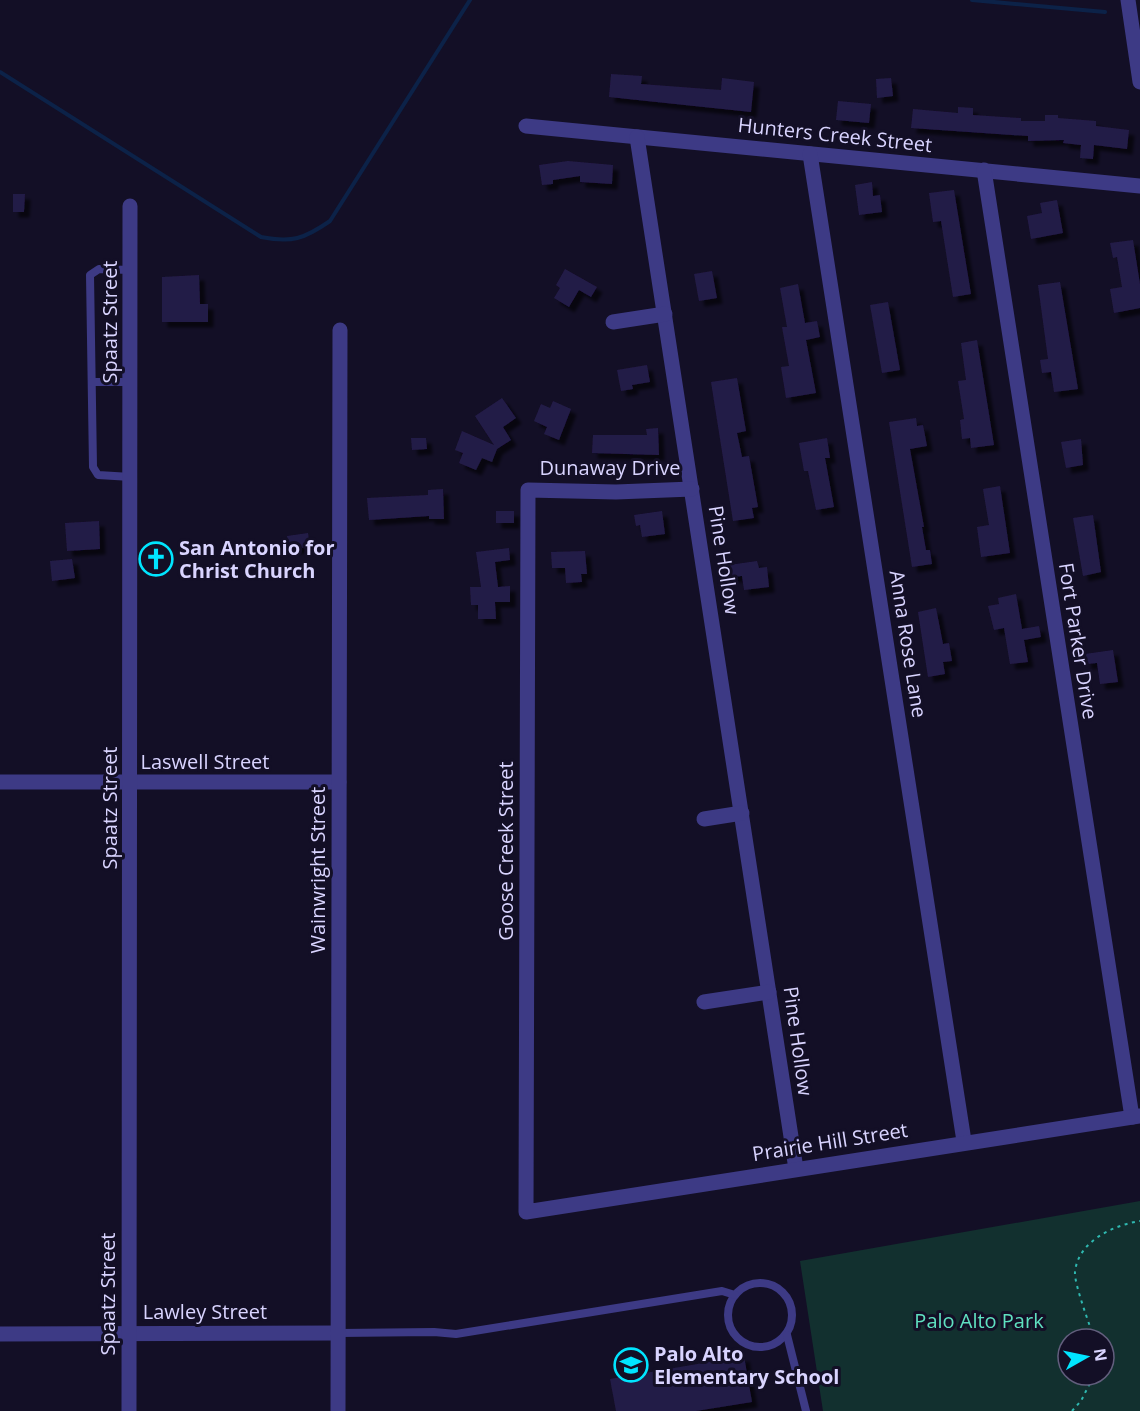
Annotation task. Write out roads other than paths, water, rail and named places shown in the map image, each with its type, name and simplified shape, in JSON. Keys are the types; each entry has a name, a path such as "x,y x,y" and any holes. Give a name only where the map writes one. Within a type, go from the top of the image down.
{"street":[{"path":"1128,0 1140,82"},
{"name":"Hunters Creek Street","path":"526,126 1140,186"},
{"name":"Pine Hollow","path":"637,136 796,1169"},
{"name":"Anna Rose Lane","path":"810,154 964,1141"},
{"name":"Fort Parker Drive","path":"984,170 1136,1117"},
{"name":"Spaatz Street","path":"129,1411 130,206"},
{"path":"613,322 664,314"},
{"name":"Wainwright Street","path":"338,1411 340,330"},
{"name":"Dunaway Drive","path":"528,490 616,492 692,489"},
{"name":"Goose Creek Street","path":"526,1212 528,490"},
{"name":"Laswell Street","path":"0,782 339,782"},
{"path":"704,819 742,813"},
{"path":"704,1002 770,992"},
{"name":"Prairie Hill Street","path":"526,1212 964,1141 1136,1117"},
{"name":"Lawley Street","path":"0,1334 339,1334"}],"lane":[{"path":"130,270 99,269 90,275 93,466 98,475 131,477"},
{"path":"92,382 131,382"},
{"path":"787,1335 774,1344 764,1347 743,1342 730,1325 728,1315 735,1295 743,1288 764,1283 782,1292 792,1310 787,1335 806,1411"},
{"path":"339,1334 456,1334 722,1291 735,1295"}],"waterway":[{"path":"0,72 261,237 281,240 297,238 313,232 330,221 470,0"},
{"path":"972,0 1105,12"}],"place":[{"name":"San Antonio for Christ Church","path":"156,559"},
{"name":"Palo Alto Elementary School","path":"631,1365"}],"park label":[{"name":"Palo Alto Park","path":"979,1321"}]}
